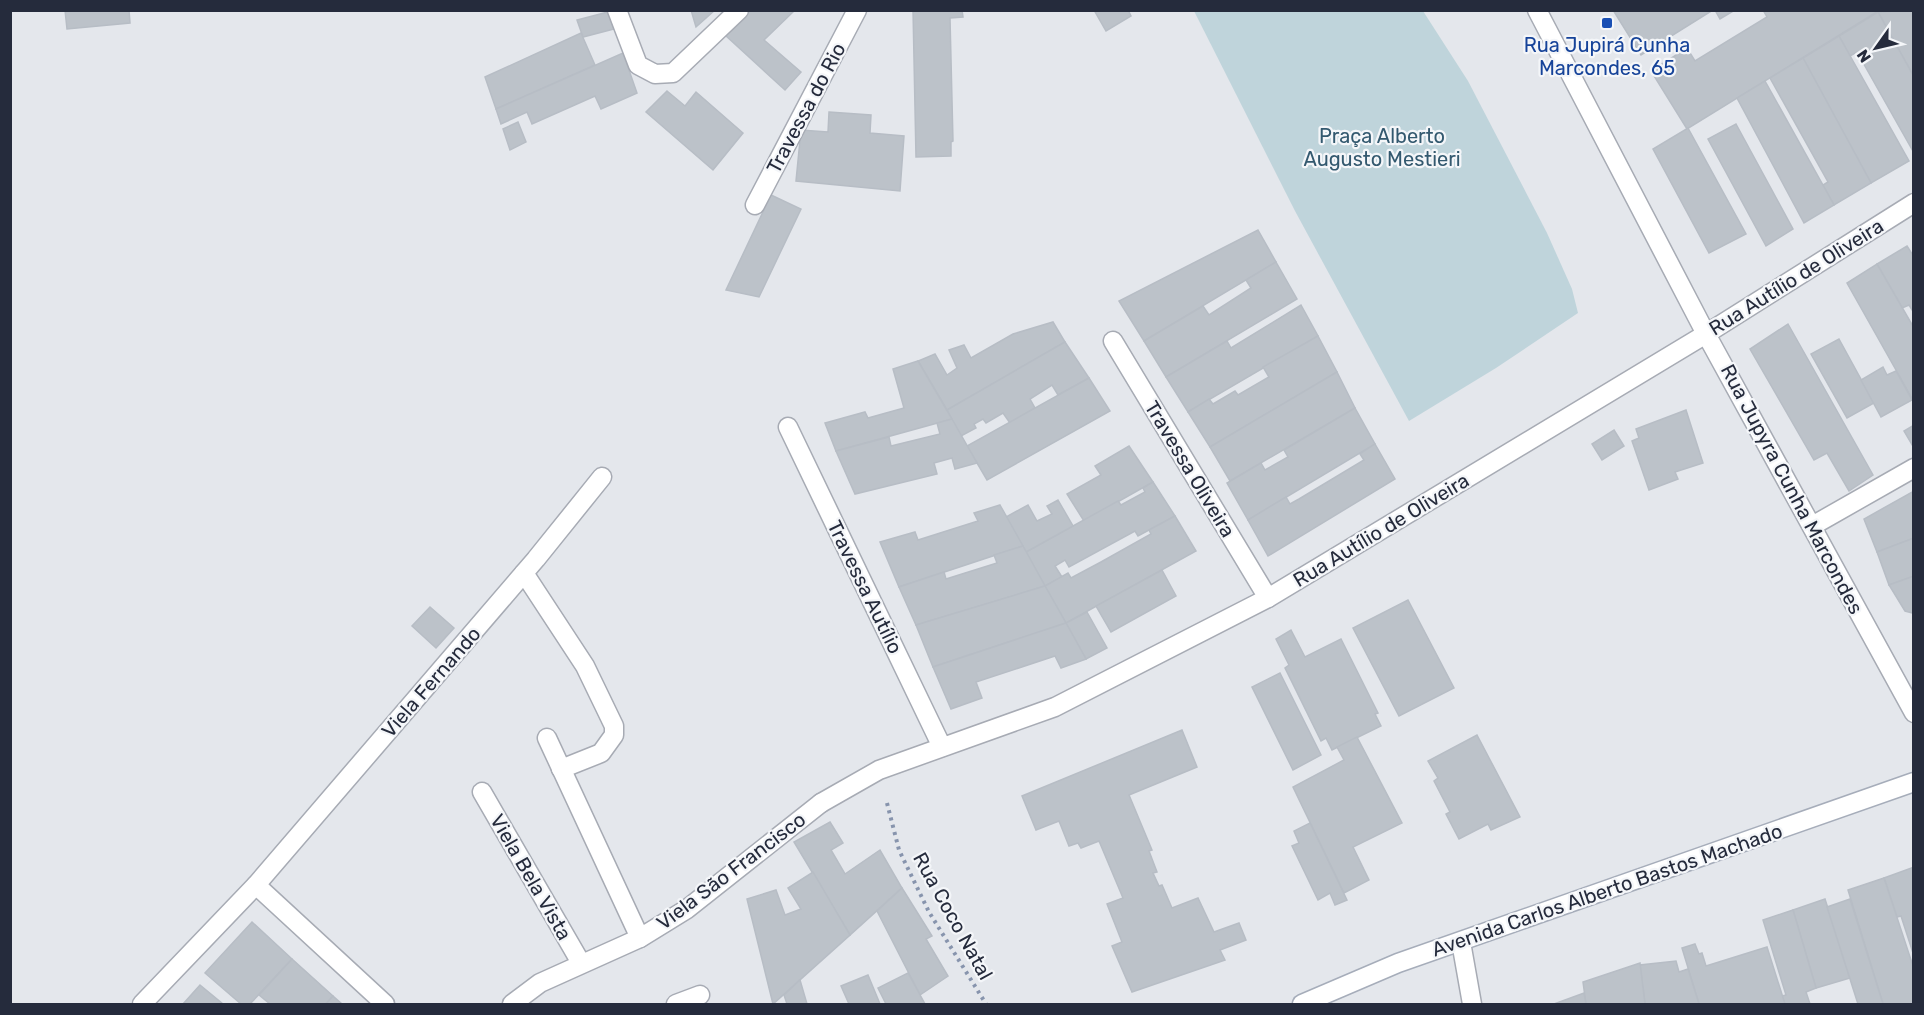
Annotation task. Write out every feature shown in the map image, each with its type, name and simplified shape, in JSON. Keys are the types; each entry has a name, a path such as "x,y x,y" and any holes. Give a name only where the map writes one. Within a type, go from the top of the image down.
{"street":[{"path":"617,10 638,65 655,74 673,73 739,10"},
{"name":"Travessa do Rio","path":"755,205 857,10"},
{"name":"Rua Jupyra Cunha Marcondes","path":"1537,10 1706,334 1914,713"},
{"name":"Rua Autílio de Oliveira","path":"821,803 879,770 1055,707 1268,598 1706,334 1914,203"},
{"name":"Travessa Oliveira","path":"1113,341 1268,598"},
{"name":"Travessa Autílio","path":"788,427 942,747"},
{"path":"1812,526 1914,468"},
{"name":"Viela Fernando","path":"142,1005 256,885 524,573 602,477"},
{"path":"524,573 585,666 614,726 614,735 601,753 561,770"},
{"path":"547,738 640,938"},
{"name":"Avenida Carlos Alberto Bastos Machado","path":"1302,1005 1398,963 1914,782"},
{"name":"Viela Bela Vista","path":"482,792 581,963"},
{"name":"Viela São Francisco","path":"512,1005 540,983 640,938 687,909 821,803"},
{"path":"256,885 385,1005"},
{"path":"1461,942 1472,1005"},
{"path":"676,1005 700,995"}],"path":[{"name":"Rua Coco Natal","path":"879,770 899,850 928,912 986,1005"}],"green space":[{"name":"Praça Alberto Augusto Mestieri","path":"1194,11 1423,11 1468,81 1547,233 1572,289 1578,313 1496,368 1409,421 1295,211"}],"building":[{"path":"65,10 129,10 130,23 67,29"},
{"path":"691,10 715,10 696,27"},
{"path":"751,10 795,10 764,40 801,72 785,90 725,35"},
{"path":"913,10 962,10 963,17 950,18 953,141 951,142 951,156 916,157"},
{"path":"1094,10 1128,10 1131,16 1106,31"},
{"path":"1613,10 1713,10 1641,55"},
{"path":"1715,10 1735,10 1720,19"},
{"path":"1763,10 1880,10 1687,129 1651,71 1687,48 1695,61 1767,17"},
{"path":"1914,10 1914,77 1878,12"},
{"path":"608,12 614,29 583,37 577,20"},
{"path":"1878,12 1914,77 1914,153 1857,52 1850,56 1839,36"},
{"path":"581,33 595,65 496,109 485,77"},
{"path":"1839,36 1909,161 1871,183 1803,58"},
{"path":"623,53 637,93 601,109 595,96 532,124 527,112 501,124 496,109"},
{"path":"1803,58 1871,183 1834,205 1823,185 1828,182 1770,78"},
{"path":"1765,81 1834,205 1804,223 1737,98"},
{"path":"667,91 685,106 696,92 743,133 713,170 646,112"},
{"path":"829,112 871,115 870,133 904,136 900,191 796,181 801,130 828,132"},
{"path":"518,122 526,142 510,150 503,129"},
{"path":"1736,124 1793,229 1766,246 1708,139"},
{"path":"1688,128 1746,234 1709,253 1653,149"},
{"path":"771,195 801,209 759,297 726,290"},
{"path":"1258,230 1276,262 1144,341 1119,301"},
{"path":"1907,246 1914,257 1914,313 1909,305 1902,308 1877,264"},
{"path":"1276,262 1297,299 1166,377 1144,341 1203,306 1209,315 1251,288 1246,280"},
{"path":"1877,264 1914,328 1914,402 1847,283"},
{"path":"1301,305 1318,336 1188,412 1166,377 1227,341 1231,348"},
{"path":"1053,322 1065,342 947,410 918,361 935,354 947,375 957,368 949,350 964,345 971,358 1013,334"},
{"path":"1788,324 1873,475 1849,491 1827,453 1814,460 1750,349"},
{"path":"1318,336 1337,372 1210,447 1188,412 1209,399 1213,404 1235,391 1238,395 1269,377 1263,367"},
{"path":"1839,339 1874,403 1847,418 1811,354"},
{"path":"1065,342 1089,378 1058,395 1052,385 1030,399 1035,408 1010,423 1003,413 986,423 983,419 974,424 976,428 961,436 947,410"},
{"path":"918,361 952,419 836,451 825,423 865,412 868,418 904,408 893,369"},
{"path":"1883,367 1887,375 1896,371 1912,400 1881,417 1861,380"},
{"path":"1337,372 1355,408 1230,481 1210,447"},
{"path":"1089,378 1110,411 987,480 967,446"},
{"path":"1355,408 1375,444 1248,520 1227,483 1261,463 1265,470 1288,457 1284,450"},
{"path":"1686,410 1703,463 1675,472 1678,479 1649,490 1632,441 1639,438 1636,429"},
{"path":"952,419 977,463 955,469 952,458 934,463 937,474 855,494 836,451 889,437 891,446 940,434 937,423"},
{"path":"1914,425 1914,448 1904,431"},
{"path":"1614,430 1624,446 1602,460 1592,444"},
{"path":"1375,444 1395,479 1268,556 1248,520 1286,497 1290,504 1299,499 1364,460 1360,454"},
{"path":"1129,446 1153,482 1084,521 1067,494 1101,475 1095,466"},
{"path":"1153,482 1175,516 1138,536 1135,531 1069,567 1065,560 1055,566 1062,577 1045,586 1026,552 1118,501 1121,505 1145,492 1143,488"},
{"path":"1914,491 1914,538 1877,552 1864,519"},
{"path":"1058,500 1073,526 1026,552 1006,517 1028,505 1037,521 1052,514 1047,506"},
{"path":"1000,505 1023,546 899,587 880,542 915,532 918,540 978,521 974,513"},
{"path":"1175,516 1196,551 1066,623 1045,586 1068,573 1071,578 1101,562 1151,534 1149,530"},
{"path":"1914,538 1914,576 1889,585 1877,552"},
{"path":"1023,546 1045,586 916,625 899,587 944,572 946,579 997,563 994,555"},
{"path":"1162,570 1176,596 1111,632 1096,606"},
{"path":"1914,576 1914,612 1912,613 1905,611 1889,585"},
{"path":"1045,586 1066,623 933,667 916,625"},
{"path":"1408,600 1454,688 1399,716 1353,628"},
{"path":"430,607 454,628 436,648 412,626"},
{"path":"1087,612 1107,648 1086,659 1066,623"},
{"path":"1066,623 1086,659 1061,668 1055,656 976,682 982,698 951,709 933,667"},
{"path":"1291,630 1305,657 1341,639 1378,713 1375,714 1381,726 1332,750 1326,738 1321,741 1285,668 1289,665 1276,639"},
{"path":"1280,673 1321,755 1293,770 1252,687"},
{"path":"1182,730 1197,767 1129,795 1152,850 1149,851 1157,872 1153,873 1159,886 1162,885 1172,908 1198,898 1214,932 1239,923 1246,940 1220,950 1225,960 1132,992 1112,946 1122,942 1107,904 1123,898 1099,841 1081,848 1078,843 1069,846 1059,821 1036,830 1022,796"},
{"path":"1477,735 1520,817 1491,830 1488,824 1459,839 1446,814 1450,812 1434,781 1438,778 1428,761"},
{"path":"1357,737 1402,823 1353,847 1369,880 1344,893 1293,787 1344,760 1337,747"},
{"path":"830,822 843,843 831,850 845,874 880,850 902,888 850,935 794,842"},
{"path":"1310,823 1347,900 1335,905 1330,893 1318,900 1292,846 1299,843 1294,831"},
{"path":"1914,867 1913,953 1901,916 1897,917 1884,878"},
{"path":"813,872 850,935 773,1004 747,899 776,890 785,915 801,909 788,888"},
{"path":"1884,878 1914,969 1914,1004 1883,1004 1848,890"},
{"path":"902,888 932,936 926,939 948,976 920,995 877,911"},
{"path":"1825,899 1850,978 1816,988 1793,910"},
{"path":"1850,899 1883,1004 1858,1004 1827,907"},
{"path":"1793,910 1816,988 1806,992 1810,1004 1785,1004 1782,996 1786,995 1763,920"},
{"path":"252,922 292,959 250,1004 241,1004 205,973"},
{"path":"1695,944 1699,954 1702,953 1706,966 1767,947 1785,1004 1699,1004 1682,948"},
{"path":"292,959 333,996 326,1004 270,1004 259,995"},
{"path":"1676,961 1679,972 1688,969 1699,1004 1645,1004 1640,965"},
{"path":"1640,963 1645,1004 1586,1004 1583,982"},
{"path":"908,973 925,1004 886,1004 878,988"},
{"path":"868,975 880,1004 849,1004 841,986"},
{"path":"800,980 807,1004 787,1004 784,995"},
{"path":"200,985 223,1004 183,1004"},
{"path":"1584,993 1586,1004 1554,1004"},
{"path":"333,996 342,1004 326,1004"}],"place":[{"name":"Rua Jupirá Cunha Marcondes, 65","path":"1607,23"}]}
